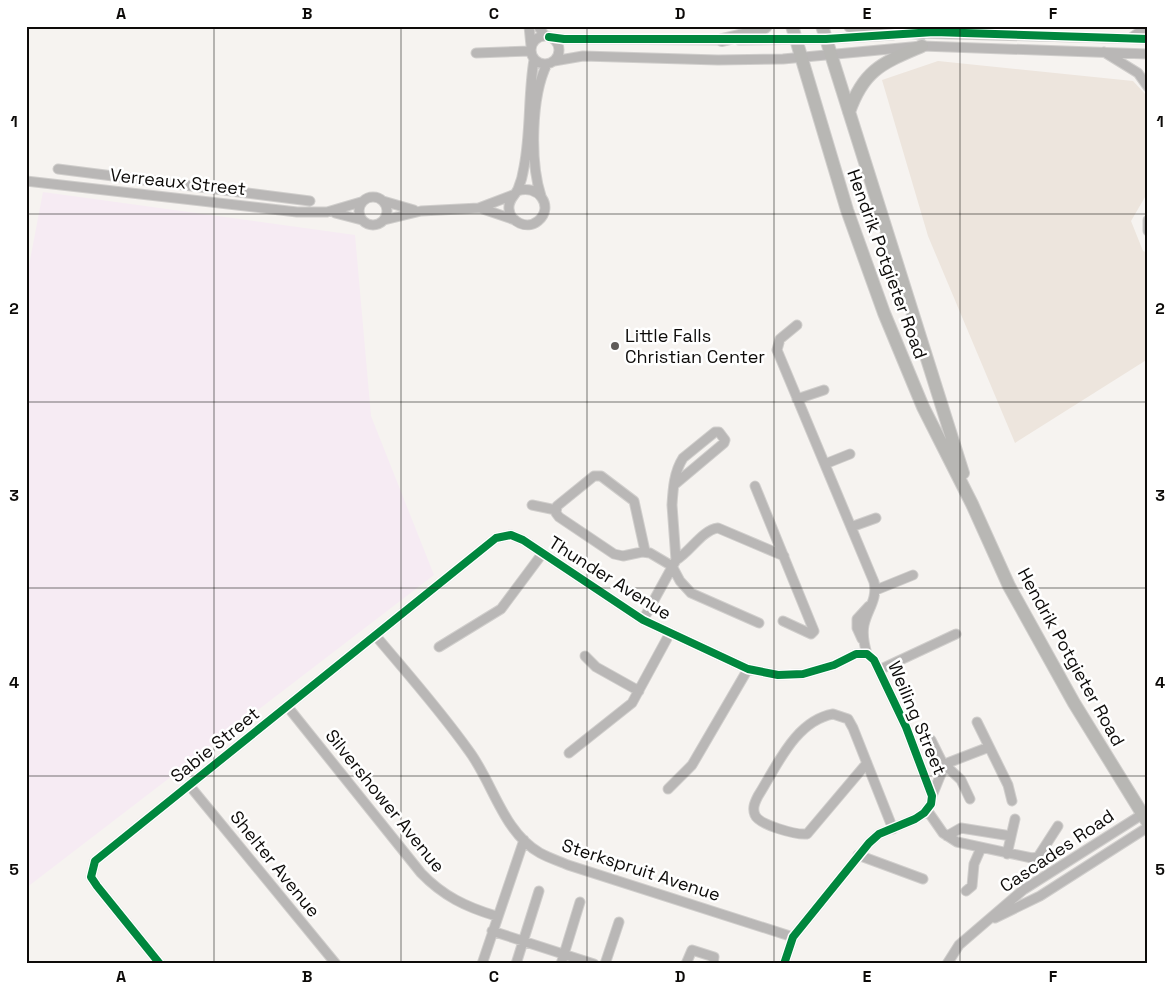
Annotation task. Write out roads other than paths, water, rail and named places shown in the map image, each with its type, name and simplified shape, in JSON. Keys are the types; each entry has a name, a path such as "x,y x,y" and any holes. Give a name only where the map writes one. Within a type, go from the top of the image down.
{"main road":[{"path":"722,40 760,31 766,26"},
{"name":"Hendrik Potgieter Road","path":"822,26 972,504"},
{"path":"850,26 922,39"},
{"name":"Hendrik Potgieter Road","path":"794,33 846,210 884,313 923,407 972,504 1009,586 1074,703 1146,816"},
{"path":"849,112 856,92 874,71 922,39"}],"street":[{"path":"515,220 508,205 515,193 524,169 528,141 532,52 529,26"},
{"path":"479,208 526,225 538,221 544,210 534,167 534,141 539,87 550,63 558,55 558,46 538,26"},
{"path":"1131,38 1148,26"},
{"path":"532,52 536,39 547,37 634,40 722,40 794,33 826,39 1148,39"},
{"path":"476,53 532,52 550,63 583,56 718,60 801,58 831,55 922,39 1148,54"},
{"path":"634,40 634,57"},
{"path":"1103,52 1138,73 1148,86"},
{"path":"58,169 310,201"},
{"name":"Verreaux Street","path":"26,181 296,212 327,212 362,220"},
{"path":"420,211 371,224 362,220 359,211 361,202 372,196 406,209 420,211 479,208 522,189 534,191 542,198"},
{"path":"383,201 387,212 384,220"},
{"name":"Verreaux Street","path":"327,212 361,202"},
{"path":"1148,220 1148,231"},
{"path":"797,325 780,339 776,347 876,590 864,625 864,641 867,654"},
{"path":"797,399 824,390"},
{"path":"674,485 724,443 725,440 719,432 715,432 683,458 676,471 674,485 672,505 674,563 680,581 691,593 759,623"},
{"path":"825,464 850,454"},
{"path":"556,510 560,503 594,476 599,475 634,501 645,552"},
{"path":"755,486 814,631 811,634 783,621"},
{"path":"532,504 556,510 559,516 614,554 623,556 645,552 674,563"},
{"path":"851,527 876,518"},
{"path":"643,620 674,563 686,554 709,530 718,528 784,556"},
{"name":"Thunder Avenue","path":"375,635 496,538 512,535 523,540 643,620 748,669 778,675 803,674 834,665 856,654"},
{"path":"439,647 501,609 542,554"},
{"path":"876,590 913,575"},
{"path":"569,753 632,702 670,633"},
{"path":"879,670 956,634"},
{"name":"Sabie Street","path":"160,964 91,877 95,861 375,635"},
{"name":"Sterkspruit Avenue","path":"375,635 432,701 468,749 511,825 524,840 540,853 568,865 794,937"},
{"name":"Weiling Street","path":"856,654 867,654 874,660 906,727 932,796 927,810"},
{"path":"585,656 596,667 639,691"},
{"path":"668,789 692,765 748,669"},
{"name":"Silvershower Avenue","path":"287,706 420,873 436,889 454,900 496,916"},
{"path":"866,763 807,834 800,834 760,821 754,814 754,805 758,796 795,738 803,729 827,715 841,715 848,719 866,763 893,829"},
{"path":"977,722 1008,785 1012,801"},
{"path":"931,740 945,764 961,780 970,799"},
{"path":"932,796 945,764 989,747"},
{"name":"Shelter Avenue","path":"189,785 336,964"},
{"path":"784,964 794,937 858,855 879,834 916,819 927,810 947,836 964,845 1036,858 1058,826"},
{"name":"Cascades Road","path":"947,964 959,945 1022,890 1146,816"},
{"path":"1007,854 1015,819"},
{"name":"Cascades Road","path":"986,922 1040,896 1148,827"},
{"path":"947,836 961,828 1011,836"},
{"path":"482,964 496,916 524,840"},
{"path":"966,891 972,886 974,864 981,848"},
{"path":"858,855 923,879"},
{"path":"516,964 539,891"},
{"path":"563,959 580,902"},
{"path":"605,964 618,922"},
{"path":"492,930 522,940 563,959 594,964"},
{"path":"686,964 692,950 712,956 713,964"}],"place":[{"name":"Little Falls Christian Center","path":"615,346"}]}
